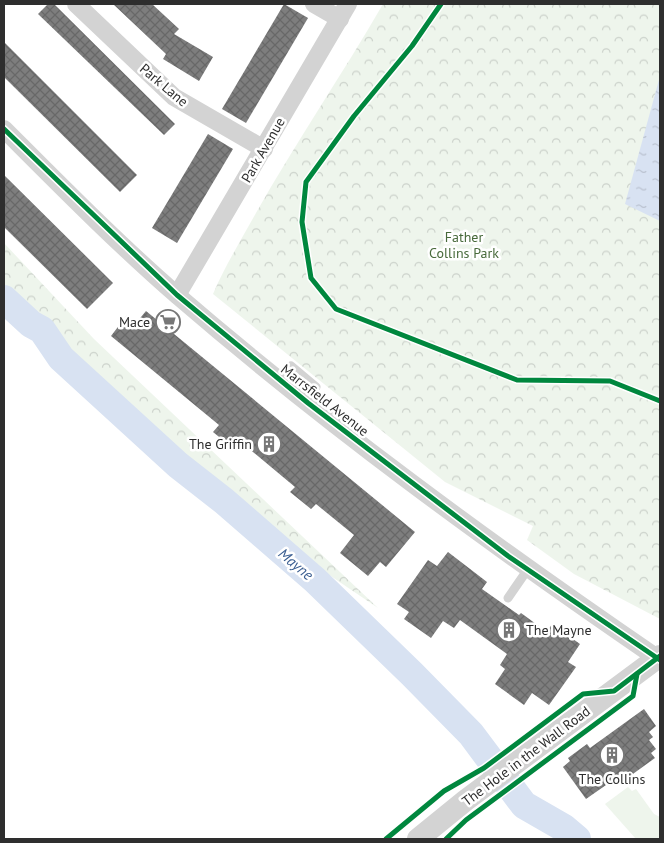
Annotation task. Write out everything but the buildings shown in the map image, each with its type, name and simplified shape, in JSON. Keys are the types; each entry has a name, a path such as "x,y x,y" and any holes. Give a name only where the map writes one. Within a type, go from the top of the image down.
{"street":[{"name":"Park Lane","path":"76,4 174,97 264,149"},
{"path":"314,4 344,11"},
{"name":"Park Avenue","path":"177,295 344,11"},
{"name":"Marrsfield Avenue","path":"4,129 177,295 308,403 465,524 659,658"},
{"name":"The Hole in the Wall Road","path":"418,839 466,800 659,658"}],"lane":[{"path":"508,598 528,569"}],"green space":[{"name":"Father Collins Park","path":"383,4 660,4 660,619 574,574 527,540 533,526 445,482 213,294 233,253 271,187"},
{"path":"4,243 94,339 378,608 313,564 84,376 4,299"},
{"path":"628,787 632,791 636,789 654,814 660,817 660,839 636,839 605,804"}],"water":[{"path":"660,76 660,221 625,204"}],"waterway":[{"name":"Mayne","path":"4,299 31,324 42,330 61,358 178,465 224,501 315,580 412,674 471,734 524,805 564,828 577,839"}],"cycle path":[{"path":"441,4 412,46 354,116 306,182 302,222 311,278 336,309 517,380 610,381 660,401"},
{"path":"4,129 177,295 308,403 508,556 660,660"},
{"path":"386,839 444,791 484,768 583,694 614,691 660,656"},
{"path":"446,839 466,820 633,696 637,674"}],"place":[{"name":"Mace","path":"168,322"},
{"name":"The Griffin","path":"269,444"},
{"name":"The Mayne","path":"509,630"},
{"name":"The Collins","path":"612,755"}]}
